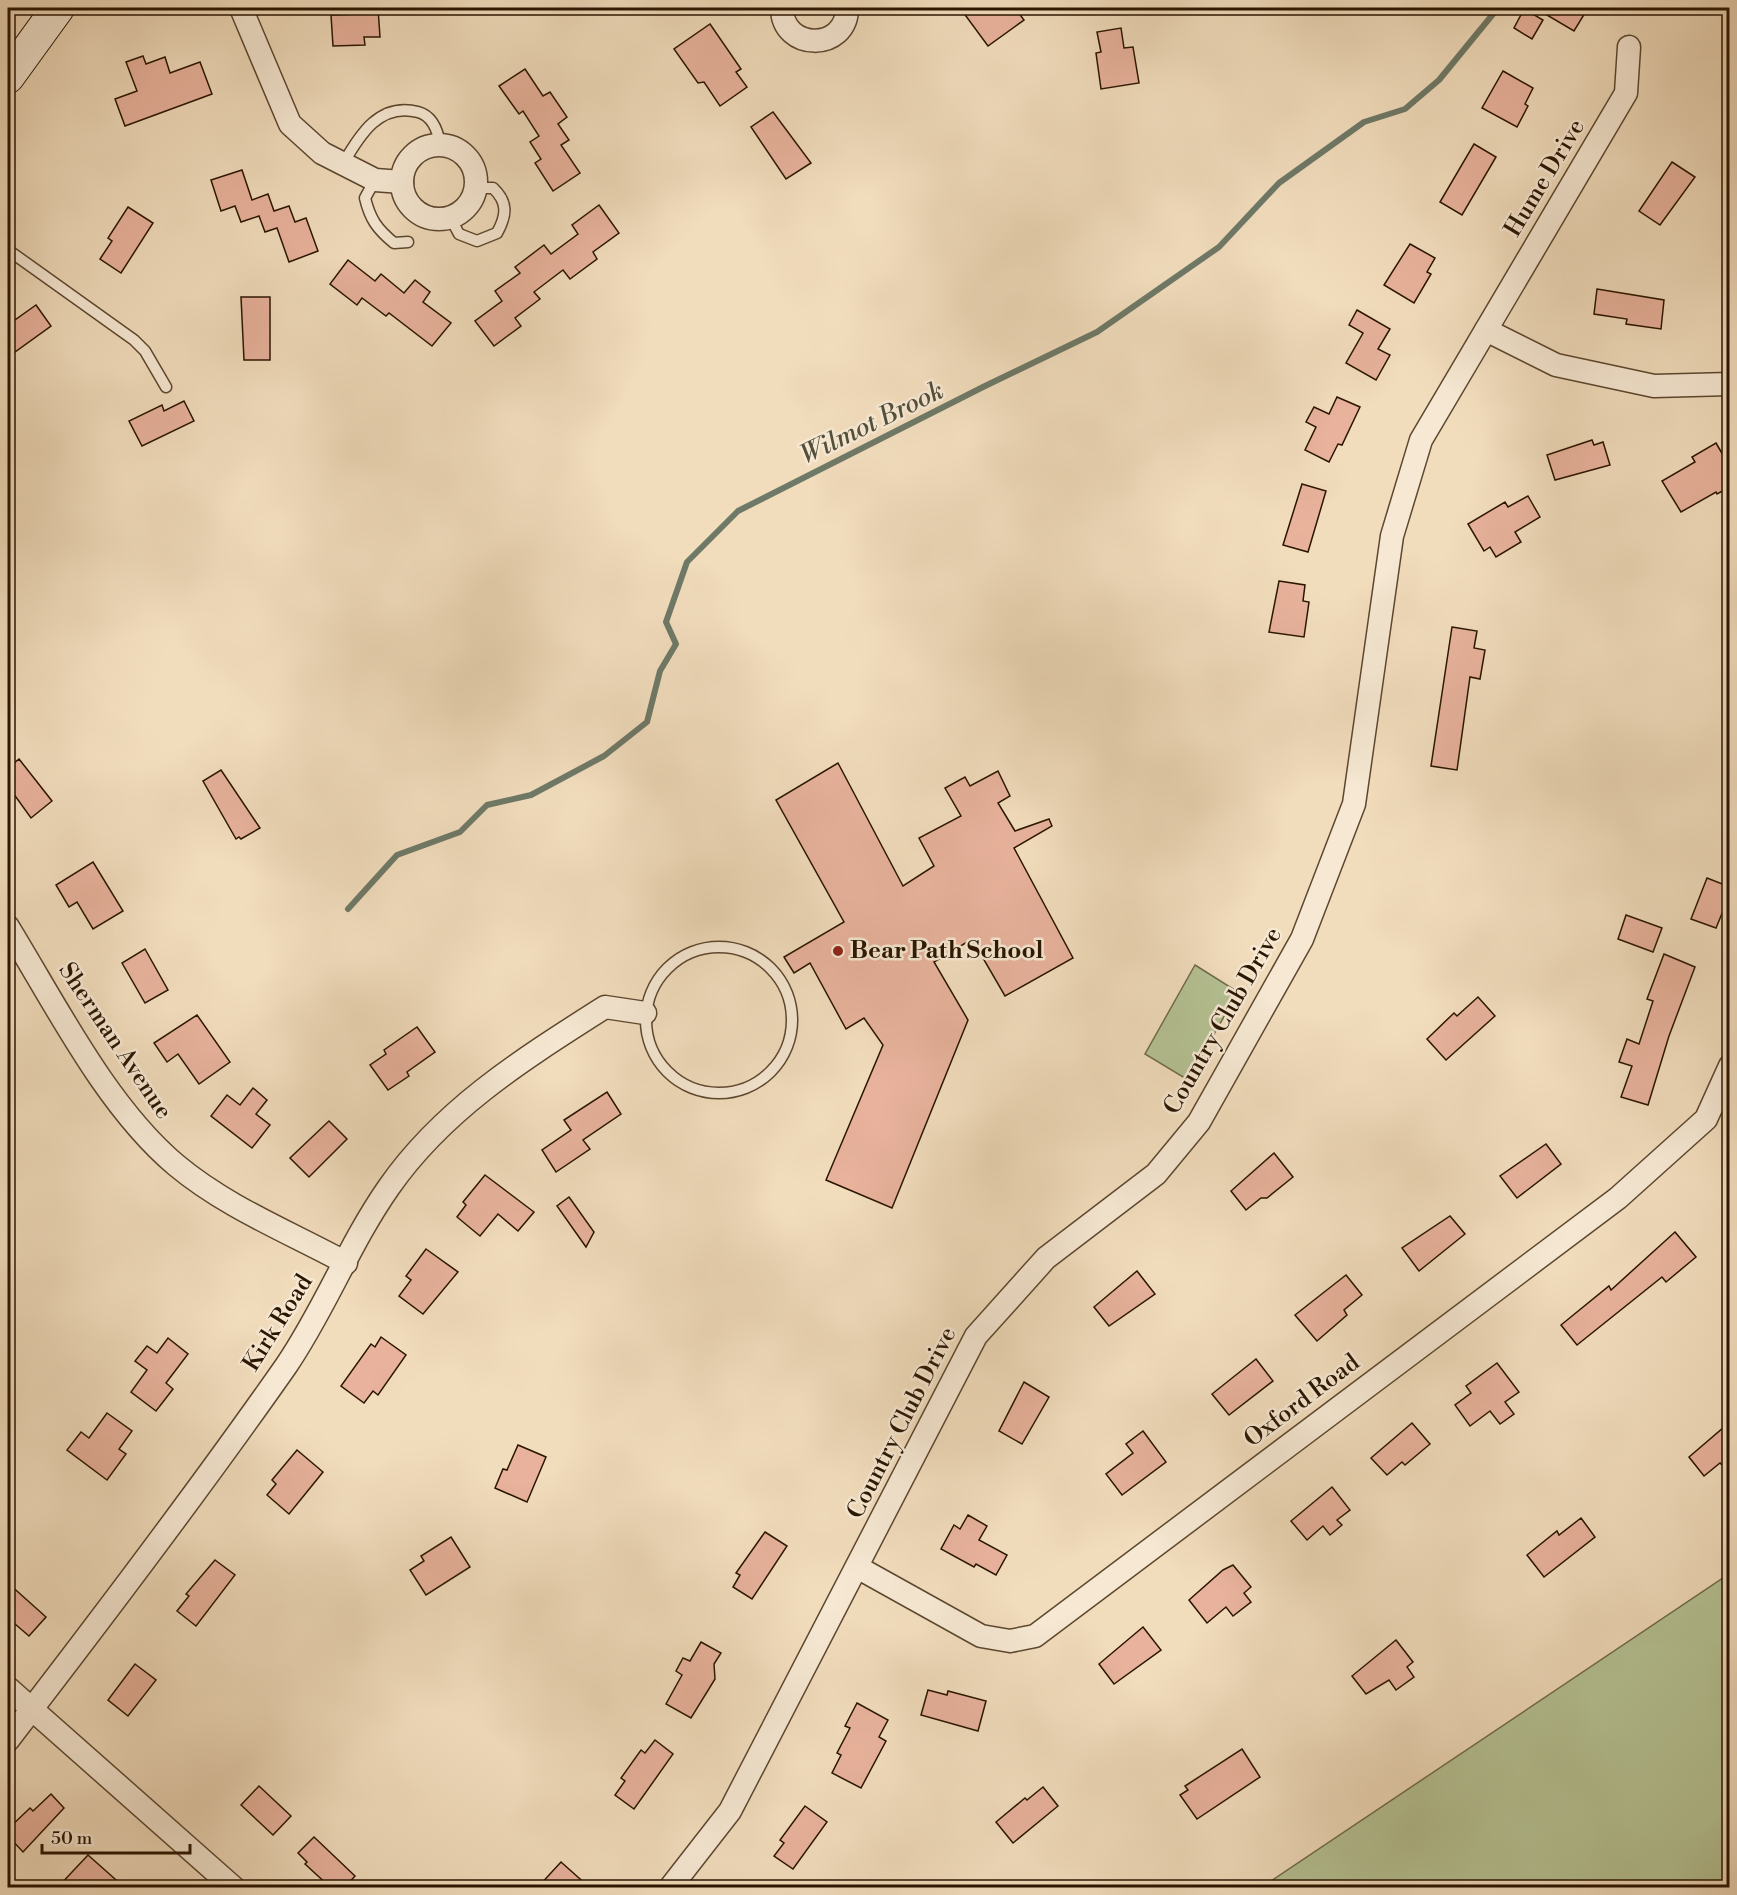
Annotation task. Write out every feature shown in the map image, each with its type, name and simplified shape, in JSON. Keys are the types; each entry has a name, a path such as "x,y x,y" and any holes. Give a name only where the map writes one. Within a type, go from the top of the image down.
{"main road":[{"path":"8,77 58,8"}],"street":[{"path":"249,8 290,124 322,153 375,180 402,182"},
{"path":"782,8 784,21 790,31 812,42 823,40 837,33 845,20 847,8"},
{"name":"Hume Drive","path":"1486,330 1626,93 1629,47"},
{"path":"440,145 452,148 471,163 475,188 467,206 450,217 438,219 417,212 409,204 402,182 404,171 418,152 440,145"},
{"path":"1486,330 1556,365 1654,386 1730,384"},
{"name":"Country Club Drive","path":"670,1887 730,1811 976,1336 1046,1257 1156,1174 1185,1140 1199,1122 1302,939 1354,804 1392,536 1421,440 1486,330"},
{"name":"Sherman Avenue","path":"8,927 91,1061 129,1117 150,1140 177,1165 211,1190 346,1263"},
{"name":"Kirk Road","path":"8,1740 284,1368 388,1188 429,1137 472,1097 605,1007 645,1013"},
{"name":"Oxford Road","path":"857,1567 981,1636 1010,1641 1035,1636 1618,1198 1706,1119 1730,1066"},
{"path":"8,1688 234,1887"}],"lane":[{"path":"344,164 367,129 391,110 403,108 423,113 438,131 440,145"},
{"path":"375,180 365,198 370,219 379,231 394,243 408,242"},
{"path":"450,217 459,234 477,241 497,233 506,209 502,196 493,188 475,188"},
{"path":"8,250 134,340 145,351 166,387"},
{"path":"726,947 748,953 768,966 782,984 791,1005 792,1028 785,1053 770,1073 749,1088 724,1094 699,1092 676,1081 658,1062 647,1039 645,1013 651,991 663,972 681,957 703,949 726,947"}],"green space":[{"path":"1195,965 1238,992 1188,1080 1145,1054"},
{"path":"1729,1574 1729,1887 1262,1887"}],"building":[{"path":"360,8 378,8 380,37 364,37 365,45 333,46 331,15 360,14"},
{"path":"960,8 1015,8 1024,20 988,46"},
{"path":"1535,8 1588,8 1574,31"},
{"path":"1524,9 1543,20 1532,39 1514,28"},
{"path":"710,24 741,69 736,72 747,87 720,106 704,82 698,83 674,49"},
{"path":"1121,28 1124,48 1133,47 1139,83 1101,89 1096,53 1101,52 1097,32"},
{"path":"143,56 146,64 165,57 170,73 200,62 212,94 125,126 115,99 137,91 126,62"},
{"path":"525,69 543,96 550,92 567,117 558,124 569,140 561,145 580,173 553,191 535,163 541,159 530,142 539,136 523,111 519,114 499,86"},
{"path":"1503,71 1533,88 1525,104 1528,106 1517,127 1482,108"},
{"path":"773,112 811,163 786,179 751,127"},
{"path":"1474,144 1496,157 1462,215 1440,202"},
{"path":"1672,162 1695,177 1660,225 1639,211"},
{"path":"242,170 252,200 268,194 274,211 289,206 295,222 306,218 318,251 289,262 277,228 265,232 259,216 241,222 235,206 221,211 211,180"},
{"path":"599,205 619,233 593,252 597,259 570,279 563,270 534,292 540,299 515,318 521,326 494,346 475,321 502,301 495,291 520,273 515,267 544,245 551,254 578,234 572,225"},
{"path":"128,207 153,223 121,273 100,259 112,241 108,238"},
{"path":"1410,244 1435,258 1427,272 1431,274 1414,303 1384,285"},
{"path":"348,260 375,281 381,274 404,293 415,280 430,292 423,302 451,323 432,346 389,313 386,316 362,298 357,305 330,284"},
{"path":"1597,289 1664,300 1661,329 1626,324 1627,319 1594,314"},
{"path":"241,297 270,297 270,360 244,360"},
{"path":"36,305 51,326 8,357 8,325"},
{"path":"1357,310 1390,329 1378,349 1390,355 1376,380 1346,363 1363,333 1349,325"},
{"path":"1337,397 1360,407 1342,445 1338,444 1329,462 1305,450 1316,427 1306,422 1314,407 1329,414"},
{"path":"184,401 194,421 142,446 129,421 162,405 164,411"},
{"path":"1592,440 1594,445 1603,442 1610,465 1555,480 1547,455"},
{"path":"1716,443 1730,467 1730,487 1717,494 1716,492 1681,512 1662,481 1695,462 1692,457"},
{"path":"1302,484 1326,491 1308,552 1283,545"},
{"path":"1528,496 1540,517 1515,532 1521,542 1496,557 1490,547 1484,551 1468,524 1505,502 1508,507"},
{"path":"1279,581 1305,585 1303,601 1309,602 1304,637 1269,632"},
{"path":"1452,627 1477,631 1474,648 1485,650 1480,679 1470,677 1457,770 1431,766"},
{"path":"19,759 52,801 31,818 8,786 8,768"},
{"name":"Bear Path School","path":"838,763 903,886 934,866 919,838 961,816 945,788 965,777 970,786 998,771 1010,796 998,803 1015,831 1049,819 1052,826 1014,848 1073,958 1005,996 972,939 934,962 968,1020 892,1208 826,1180 883,1045 864,1018 846,1029 810,963 794,973 784,957 844,922 776,800"},
{"path":"221,770 260,828 241,839 239,837 236,839 203,781"},
{"path":"93,862 123,911 93,929 77,902 69,907 56,885"},
{"path":"1707,878 1730,887 1730,894 1716,928 1691,919"},
{"path":"1626,915 1662,928 1653,952 1618,939"},
{"path":"145,949 168,990 145,1003 122,963"},
{"path":"1664,954 1695,967 1669,1036 1648,1105 1621,1097 1632,1066 1619,1062 1627,1039 1639,1044 1653,1001 1647,999"},
{"path":"1478,997 1495,1016 1446,1060 1427,1039 1454,1013 1457,1016"},
{"path":"197,1015 230,1062 199,1084 178,1054 167,1062 154,1043"},
{"path":"417,1027 435,1052 407,1072 409,1076 388,1090 370,1065 386,1054 384,1050"},
{"path":"253,1088 267,1100 256,1114 270,1125 252,1148 211,1116 227,1095 240,1105"},
{"path":"607,1092 621,1114 583,1140 590,1149 556,1172 542,1150 571,1130 564,1120"},
{"path":"329,1121 347,1139 309,1177 290,1158"},
{"path":"1546,1144 1561,1164 1517,1198 1500,1176"},
{"path":"1274,1153 1293,1177 1267,1198 1261,1198 1246,1210 1231,1191"},
{"path":"485,1175 534,1212 518,1231 498,1214 480,1236 457,1217 466,1205 463,1202"},
{"path":"569,1197 594,1232 586,1247 557,1206"},
{"path":"1450,1216 1465,1234 1419,1271 1402,1248"},
{"path":"1675,1232 1696,1257 1666,1282 1662,1277 1577,1345 1561,1325 1609,1286 1611,1290"},
{"path":"426,1249 458,1272 423,1314 399,1296 411,1280 406,1276"},
{"path":"1137,1271 1155,1294 1109,1326 1094,1307"},
{"path":"1346,1275 1362,1295 1344,1310 1347,1315 1317,1341 1295,1315"},
{"path":"381,1337 406,1355 378,1395 373,1391 364,1403 341,1386 371,1344 375,1347"},
{"path":"168,1338 188,1354 166,1383 173,1389 156,1411 131,1392 147,1370 135,1361 147,1346 157,1353"},
{"path":"1256,1359 1273,1381 1229,1415 1212,1394"},
{"path":"1497,1363 1519,1392 1505,1402 1514,1414 1500,1424 1490,1411 1470,1426 1455,1405 1471,1393 1466,1386"},
{"path":"1024,1382 1049,1397 1022,1444 999,1431"},
{"path":"107,1413 132,1431 119,1449 126,1454 107,1480 67,1450 81,1432 89,1438"},
{"path":"1730,1422 1730,1473 1720,1463 1704,1476 1689,1457"},
{"path":"1412,1423 1430,1444 1405,1465 1402,1462 1387,1475 1371,1458"},
{"path":"1143,1431 1166,1462 1122,1495 1106,1474 1133,1453 1126,1444"},
{"path":"518,1445 546,1457 527,1502 495,1488 503,1469 507,1470"},
{"path":"297,1450 323,1472 289,1514 267,1495 276,1484 272,1480"},
{"path":"1332,1487 1350,1510 1337,1520 1342,1525 1330,1535 1323,1526 1307,1540 1291,1521"},
{"path":"968,1515 987,1526 979,1540 1007,1555 996,1575 976,1564 974,1567 941,1549 954,1525 960,1529"},
{"path":"1581,1518 1595,1537 1544,1577 1527,1555 1557,1531 1559,1535"},
{"path":"765,1532 787,1546 752,1599 733,1587 740,1575 736,1573"},
{"path":"451,1537 470,1567 426,1595 410,1570 424,1561 421,1556"},
{"path":"215,1560 235,1575 196,1626 177,1611 189,1596 186,1594"},
{"path":"1233,1565 1251,1587 1244,1593 1251,1602 1233,1616 1226,1607 1207,1623 1189,1600 1223,1570"},
{"path":"8,1583 46,1617 29,1636 8,1618"},
{"path":"1143,1627 1161,1650 1114,1684 1099,1664"},
{"path":"1396,1640 1413,1662 1407,1667 1414,1677 1396,1690 1389,1680 1366,1694 1352,1676"},
{"path":"701,1642 721,1653 714,1664 715,1679 691,1718 666,1704 682,1675 676,1671 683,1658 690,1661"},
{"path":"135,1664 156,1680 128,1716 108,1700"},
{"path":"928,1690 947,1695 948,1691 986,1701 978,1731 921,1715"},
{"path":"857,1703 888,1720 879,1737 886,1741 861,1788 832,1773 841,1755 837,1753 850,1728 845,1726"},
{"path":"655,1740 673,1754 634,1809 615,1795 625,1781 621,1778 641,1750 645,1753"},
{"path":"1242,1749 1260,1777 1197,1819 1180,1795 1188,1790 1185,1786"},
{"path":"259,1786 291,1816 273,1835 241,1805"},
{"path":"1043,1787 1058,1806 1013,1843 996,1822 1025,1798 1027,1800"},
{"path":"51,1794 64,1808 23,1852 8,1836 8,1829 30,1808 33,1811"},
{"path":"805,1806 827,1822 793,1869 774,1856 784,1843 780,1840"},
{"path":"314,1837 355,1876 345,1887 330,1887 305,1864 307,1862 298,1853"},
{"path":"88,1855 124,1887 58,1887"},
{"path":"561,1862 589,1887 538,1887"}],"waterway":[{"name":"Wilmot Brook","path":"348,909 397,855 460,832 487,805 531,795 604,756 647,722 660,671 676,644 666,622 687,562 738,511 1097,332 1219,247 1279,183 1364,122 1405,109 1439,80 1498,8"}],"place":[{"name":"Bear Path School","path":"838,951"}]}
